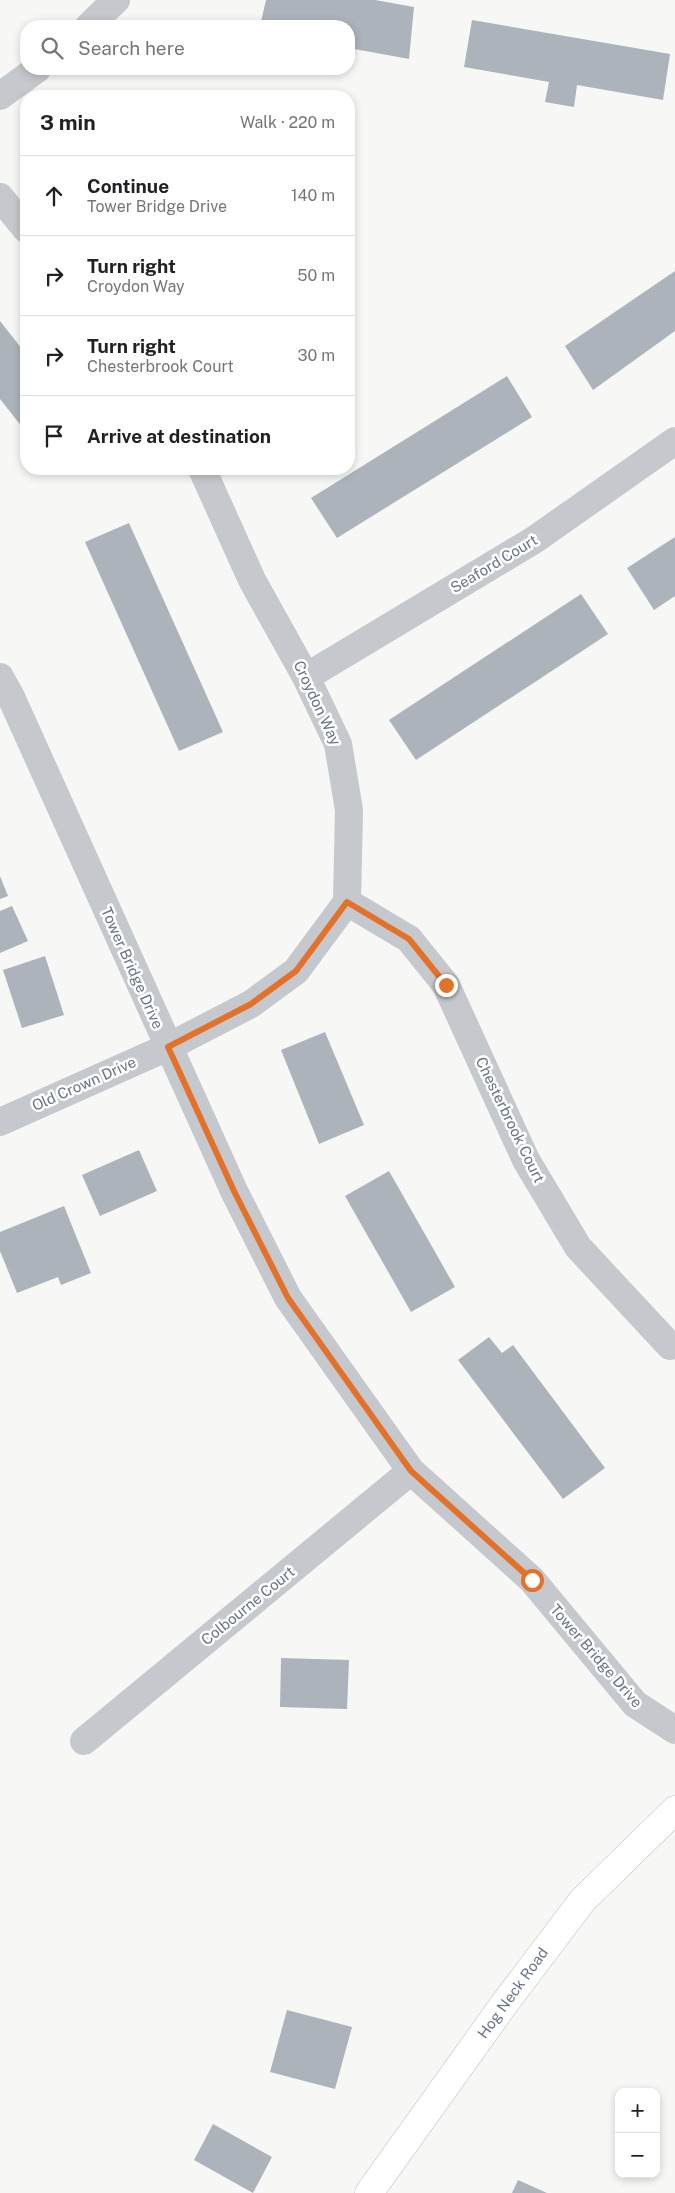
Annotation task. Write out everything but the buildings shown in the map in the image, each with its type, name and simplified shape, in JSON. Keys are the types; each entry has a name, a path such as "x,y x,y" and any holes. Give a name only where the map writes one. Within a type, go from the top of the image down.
{"main road":[{"name":"Hog Neck Road","path":"369,2193 502,2007 582,1901 675,1810"}],"street":[{"path":"95,20 116,0"},
{"path":"0,96 29,75"},
{"path":"0,196 20,221"},
{"name":"Seaford Court","path":"306,677 534,540 675,442"},
{"name":"Croydon Way","path":"205,475 252,580 306,677 338,744 349,810 347,902"},
{"name":"Tower Bridge Drive","path":"0,677 19,715 234,1191 288,1298 411,1471 532,1580 635,1704 675,1730"},
{"path":"168,1047 251,1004 296,971 347,902"},
{"name":"Chesterbrook Court","path":"347,902 409,939 446,985 526,1160 578,1247 670,1346"},
{"name":"Old Crown Drive","path":"0,1122 168,1047"},
{"name":"Colbourne Court","path":"84,1741 411,1471"}],"route":[{"path":"446,985 409,939 347,902 296,971 251,1004 168,1047 234,1191 288,1298 411,1471 532,1580"}]}
